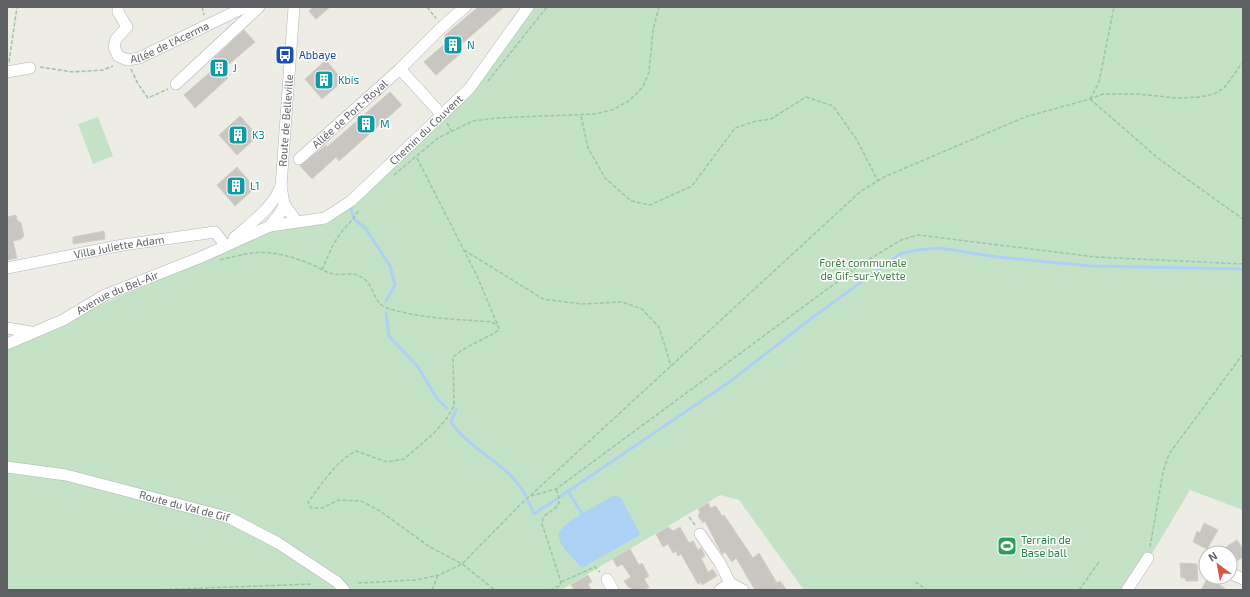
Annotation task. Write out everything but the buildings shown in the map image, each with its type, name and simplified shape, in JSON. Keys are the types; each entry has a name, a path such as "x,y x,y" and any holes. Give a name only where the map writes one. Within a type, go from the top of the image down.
{"street":[{"name":"Allée de l'Acerma","path":"118,10 127,27 116,39 114,46 118,56 127,60 139,58 245,7"},
{"path":"176,84 259,7"},
{"name":"Route de Belleville","path":"282,208 282,186 294,7"},
{"name":"Allée de Port-Royal","path":"299,159 400,69 442,26 465,7"},
{"name":"Chemin du Couvent","path":"270,226 324,218 352,201 469,89 528,7"},
{"path":"8,68 30,68"},
{"path":"400,69 442,115"},
{"name":"Route de Belleville","path":"227,244 269,208 282,186"},
{"path":"269,208 282,208 298,221"},
{"path":"227,244 270,226 282,208"},
{"path":"250,224 252,228 260,231"},
{"name":"Villa Juliette Adam","path":"7,268 124,245 214,232 227,244"},
{"name":"Avenue du Bel-Air","path":"7,344 31,332 63,320 105,296 227,244"},
{"path":"7,328 31,332"},
{"name":"Route du Val de Gif","path":"7,467 66,475 230,518 278,543 337,582 344,590"},
{"path":"700,534 720,563 730,583 743,590"},
{"path":"1127,590 1148,558"},
{"path":"607,579 613,590"},
{"path":"720,590 730,583"}],"path":[{"path":"8,68 17,7"},
{"path":"427,7 442,26"},
{"path":"390,178 438,138 473,121 496,118 519,119 562,114 582,116 612,110 629,101 643,87 649,72 653,30 659,7"},
{"path":"1090,99 1099,82 1114,7"},
{"path":"30,68 44,66 73,72 103,70 127,60 138,84 148,98 176,84"},
{"path":"358,583 416,580 439,575 462,564 530,496 861,191 878,181 1025,117 1090,99 1102,94 1137,94 1177,98 1206,96 1224,88 1243,62"},
{"path":"582,116 588,148 605,178 631,201 650,205 692,186 735,128 771,118 806,98 833,106 857,140 878,181"},
{"path":"1090,99 1160,159 1243,219"},
{"path":"417,157 464,250 499,330 487,338 462,349 453,357 454,406 448,418 432,435 404,459 386,462 356,450 347,456 332,471 308,502 310,508 322,508 339,500 360,501 380,512 430,547 462,564 494,590"},
{"path":"322,270 334,245 344,229 354,219 361,204"},
{"path":"530,496 556,489 860,265 900,240 918,235 1096,258 1243,264"},
{"path":"464,250 543,299 582,304 622,302 642,309 659,326 671,366"},
{"path":"213,251 219,261 255,252 268,252 310,264 334,274 352,273 363,278 369,284 374,297 386,307 441,319 492,322 498,326"},
{"path":"1148,558 1163,472 1169,454 1243,354"},
{"path":"556,489 561,499 560,503 543,517 542,524 561,582"},
{"path":"1079,590 1099,562"},
{"path":"550,590 559,586 561,582 594,567 607,579"},
{"path":"432,590 439,575"},
{"path":"915,582 927,590"},
{"path":"151,590 247,589 312,584"}],"green space":[{"name":"Forêt communale de Gif-sur-Yvette","path":"532,7 1243,7 1243,510 1190,490 1147,562 1127,590 804,590 739,500 720,495 561,590 7,590 7,345 272,231 327,224 356,203 429,132"},
{"path":"98,117 113,156 93,164 78,124"}],"water":[{"path":"615,495 621,498 640,534 582,568 564,548 559,538 559,533 575,518"}],"waterway":[{"path":"351,209 354,219 366,229 390,266 395,285 386,301"},
{"path":"561,496 728,383 816,315 900,254 917,250 940,248 997,257 1091,266 1243,269"},
{"path":"386,313 389,336 418,367 438,400 447,408"},
{"path":"456,410 451,422 459,432 510,475 526,496"},
{"path":"568,491 584,517"},
{"path":"528,501 534,514 558,498"}],"place":[{"name":"N","path":"453,45"},
{"name":"Abbaye","path":"285,55"},
{"name":"J","path":"219,68"},
{"name":"Kbis","path":"324,80"},
{"name":"M","path":"366,124"},
{"name":"K3","path":"238,135"},
{"name":"L1","path":"236,186"},
{"name":"Terrain de Base ball","path":"1007,546"}]}
